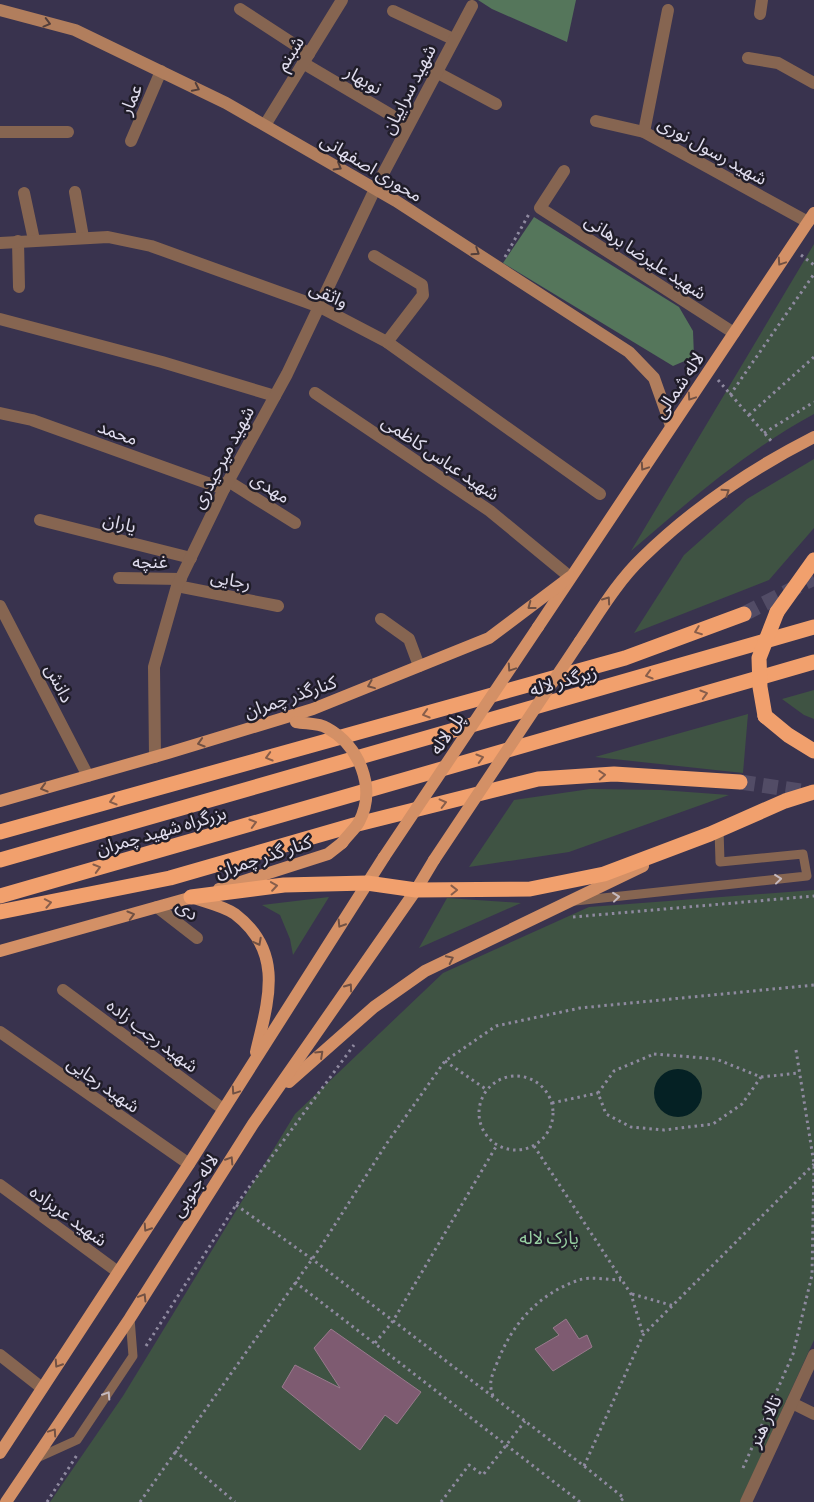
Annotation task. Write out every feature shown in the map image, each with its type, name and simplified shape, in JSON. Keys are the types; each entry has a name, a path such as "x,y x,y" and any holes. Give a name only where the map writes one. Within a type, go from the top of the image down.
{"highway":[{"path":"814,560 777,612 759,658 760,687 765,716 788,735 814,750"},
{"path":"0,832 626,658 744,614"},
{"name":"زیرگذر لاله","path":"322,769 814,627"},
{"name":"بزرگراه شهید چمران","path":"0,896 814,662"},
{"name":"بزرگراه شهید چمران","path":"0,860 322,769"},
{"path":"0,912 170,878 354,825 538,779 614,774 740,782"},
{"path":"191,897 284,885 367,883 416,890 530,889 604,874 714,832 785,801 814,792"}],"main road":[{"name":"محوری اصفهانی","path":"0,10 76,30 226,103 375,189 630,352 654,378 671,426"},
{"name":"لاله شمالی","path":"538,627 570,576 812,218"},
{"path":"784,455 814,437"},
{"name":"لاله جنوبی","path":"6,1502 130,1318 271,1099 416,890 610,596 641,559 692,514 784,455"},
{"name":"کنارگذر چمران","path":"0,801 313,709 489,638 570,576"},
{"name":"پل لاله","path":"367,883 538,627"},
{"name":"کنار گذر چمران","path":"191,897 328,854 342,843 359,822 365,803 366,782 360,761 345,740 325,727 296,722 246,729"},
{"path":"271,1099 374,1007 425,971 714,832"},
{"name":"لاله جنوبی","path":"0,1453 189,1164 367,883"},
{"path":"0,952 191,897 234,913 255,935 268,960 270,996 253,1064"}],"street":[{"name":"شبنم","path":"264,125 342,0"},
{"path":"760,14 762,0"},
{"name":"شهید سراییان","path":"375,189 472,6"},
{"name":"نوبهار","path":"240,9 306,59 408,125"},
{"path":"644,132 668,10"},
{"path":"393,11 454,38"},
{"path":"748,58 778,63 814,83"},
{"name":"عمار","path":"131,141 161,71"},
{"path":"436,72 496,104"},
{"name":"شهید رسول نوری","path":"596,121 644,132 812,218"},
{"path":"0,132 68,132"},
{"path":"540,208 564,171"},
{"name":"شهید میرحیدری","path":"155,757 154,667 179,582 226,485 275,396 320,307 375,189"},
{"path":"74,192 83,237"},
{"path":"24,194 34,240"},
{"name":"شهید علیرضا برهانی","path":"540,208 734,333"},
{"name":"واثقی","path":"0,243 108,237 150,246 320,307 387,342 600,494"},
{"path":"18,241 20,287"},
{"path":"374,256 422,285 423,289 423,295 387,342"},
{"path":"0,319 162,362 275,396"},
{"name":"شهید عباس کاظمی","path":"315,393 490,511 570,576"},
{"name":"محمد","path":"0,413 32,420 226,485"},
{"name":"مهدی","path":"226,485 295,523"},
{"name":"یاران","path":"40,520 191,558"},
{"name":"غنچه","path":"119,578 179,582"},
{"name":"رجایی","path":"179,582 278,606"},
{"name":"دانش","path":"0,606 88,776"},
{"path":"381,619 409,639 419,666"},
{"name":"دی","path":"157,908 197,938"},
{"name":"شهید رجب زاده","path":"63,990 223,1109"},
{"name":"شهید رجایی","path":"0,1032 189,1164"},
{"name":"شهید عربزاده","path":"0,1185 118,1272"},
{"path":"0,1355 42,1388"},
{"name":"تالار هنر","path":"746,1502 814,1355"},
{"path":"792,1403 814,1414"}],"lane":[{"path":"568,902 807,876 803,854 720,862 714,832"},
{"path":"34,1460 78,1440 133,1356 130,1318"}],"path":[{"path":"498,267 531,210 540,208"},
{"path":"730,394 814,274"},
{"path":"749,415 814,357"},
{"path":"709,370 784,455"},
{"path":"764,433 814,402"},
{"path":"569,918 814,896"},
{"path":"140,1502 312,1259 386,1143 445,1060 496,1026 580,1008 814,985"},
{"path":"141,1353 236,1204 358,1040"},
{"path":"740,1476 794,1354 812,1275 814,1164 796,1050"},
{"path":"552,1103 598,1093 614,1071 654,1054 716,1059 761,1077 799,1073"},
{"path":"445,1060 487,1090"},
{"path":"523,1077 539,1084 552,1103 553,1115 550,1128 544,1138 534,1146 522,1150 509,1150 497,1145 488,1137 481,1126 479,1114 481,1101 487,1090 506,1078 523,1077"},
{"path":"598,1093 606,1114 631,1127 664,1130 713,1124 742,1104 761,1077"},
{"path":"374,1344 393,1321 497,1145"},
{"path":"534,1146 631,1294 643,1335"},
{"path":"584,1466 643,1335 814,1164"},
{"path":"236,1204 312,1259 584,1466 624,1498 619,1502"},
{"path":"493,1396 489,1384 503,1347 519,1320 546,1296 580,1280 622,1280"},
{"path":"295,1282 580,1502"},
{"path":"631,1294 674,1306"},
{"path":"441,1502 469,1465 483,1475 525,1421"},
{"path":"176,1451 234,1501"},
{"path":"47,1502 78,1452"}],"green space":[{"path":"478,0 576,0 567,42 492,9"},
{"path":"534,217 679,307 693,331 694,357 673,366 503,263"},
{"path":"814,244 814,414 789,428 742,460 696,495 631,551"},
{"path":"814,459 814,528 769,580 634,633 684,555 747,499"},
{"path":"814,690 814,719 804,715 782,699"},
{"path":"748,714 743,773 595,757"},
{"path":"590,789 661,790 729,795 569,852 469,867 514,800"},
{"name":"پارک لاله","path":"814,890 814,1340 740,1502 50,1502 123,1396 295,1114 443,973 589,907"},
{"path":"329,897 293,955 290,939 280,915 262,905"},
{"path":"447,898 521,903 419,948"}],"shaded area":[{"path":"673,1069 683,1069 695,1076 702,1088 702,1098 695,1110 683,1117 673,1117 665,1113 658,1106 654,1098 654,1088 658,1080 665,1073"}],"building":[{"path":"566,1319 579,1339 587,1335 592,1347 553,1371 535,1349 559,1335 553,1328"},
{"path":"331,1329 421,1392 397,1424 385,1415 360,1450 282,1387 295,1365 340,1388 314,1348"}],"tunnel":[{"path":"744,614 814,578"},
{"path":"740,782 814,793"}]}
